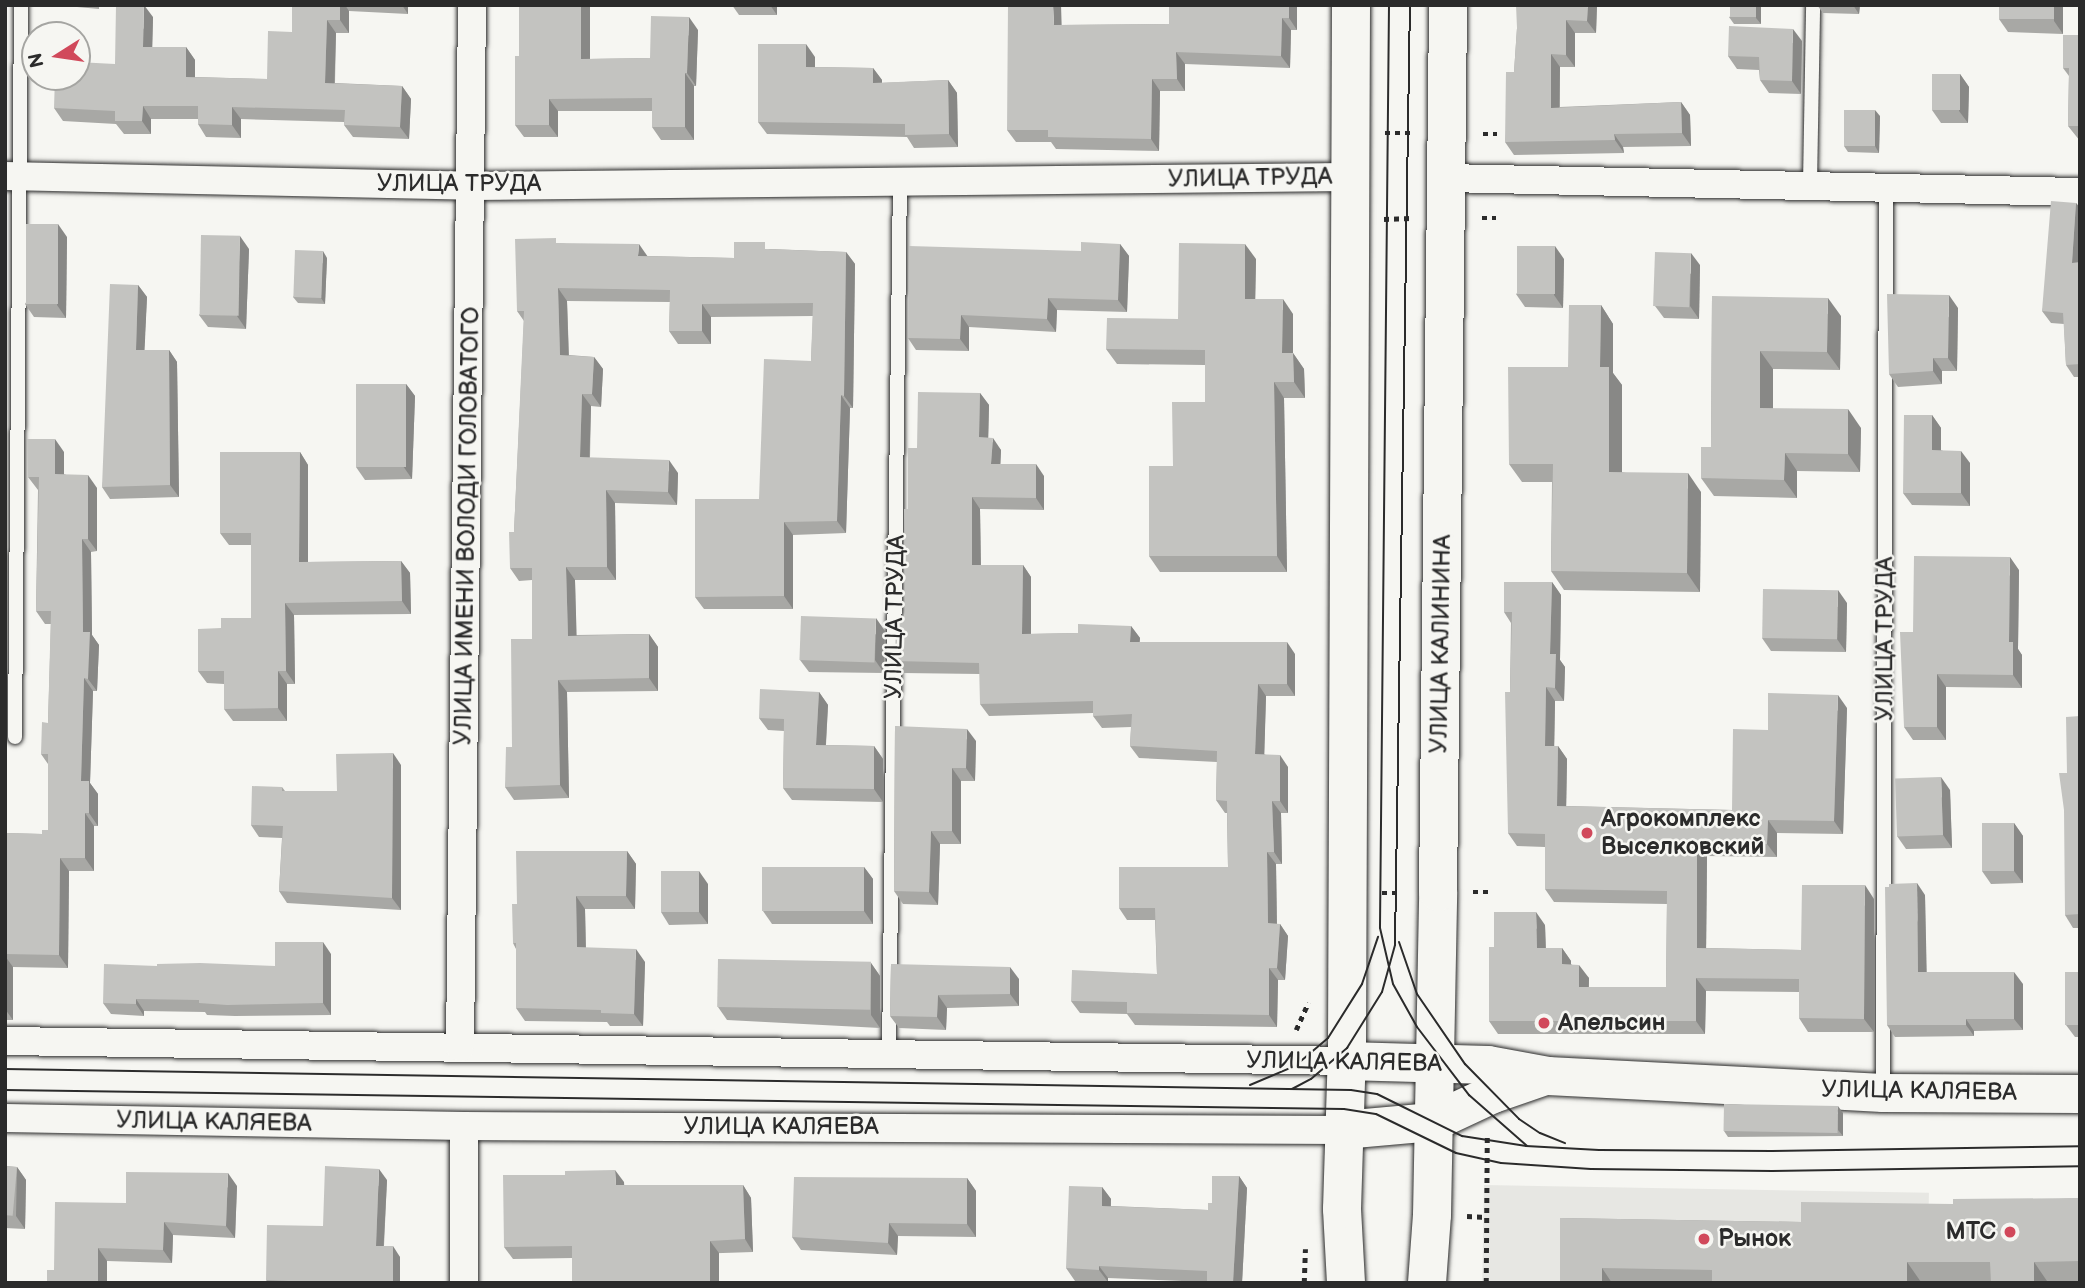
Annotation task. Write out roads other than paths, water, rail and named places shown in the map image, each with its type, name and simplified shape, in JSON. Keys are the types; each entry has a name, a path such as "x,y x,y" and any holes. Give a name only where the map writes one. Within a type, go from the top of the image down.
{"main road":[{"path":"1346,1283 1342,1209 1346,1061 1348,177 1351,5"},
{"name":"УЛИЦА КАЛИНИНА","path":"1427,1283 1432,1215 1435,1062 1448,5"},
{"name":"УЛИЦА КАЛЯЕВА","path":"1346,1061 1488,1065 1548,1076 1883,1093 2080,1094"},
{"name":"УЛИЦА КАЛЯЕВА","path":"1343,1130 1433,1122 1487,1097 1548,1076"}],"street":[{"name":"УЛИЦА ИМЕНИ ВОЛОДИ ГОЛОВАТОГО","path":"460,1047 472,5"},
{"name":"УЛИЦА ТРУДА","path":"12,176 472,186 1348,177"},
{"path":"1446,178 2080,192"},
{"name":"УЛИЦА КАЛЯЕВА","path":"5,1041 1346,1061"},
{"name":"УЛИЦА КАЛЯЕВА","path":"5,1118 464,1126 1343,1130"},
{"path":"464,1126 464,1283"}],"lane":[{"path":"15,737 12,176 21,5"},
{"path":"1810,184 1813,5"},
{"name":"УЛИЦА ТРУДА","path":"889,1053 900,181"},
{"name":"УЛИЦА ТРУДА","path":"1883,1093 1886,186"}],"tram line":[{"path":"1389,5 1380,928 1393,984 1417,1027 1469,1095 1527,1146"},
{"path":"1292,1089 1311,1079 1347,1048 1382,992 1395,945 1410,5"},
{"path":"1250,1085 1295,1066 1328,1038 1362,984 1378,937"},
{"path":"1399,942 1417,994 1465,1064 1519,1119 1540,1133 1565,1143"},
{"path":"5,1069 1351,1090 1377,1094 1462,1136 1526,1146 1599,1150 1772,1151 2080,1146"},
{"path":"5,1090 1344,1109 1376,1114 1456,1153 1501,1163 1591,1169 1772,1171 2080,1166"}],"place":[{"name":"Агрокомплекс Выселковский","path":"1587,833"},
{"name":"Апельсин","path":"1544,1023"},
{"name":"МТС","path":"2010,1232"},
{"name":"Рынок","path":"1704,1239"}]}
